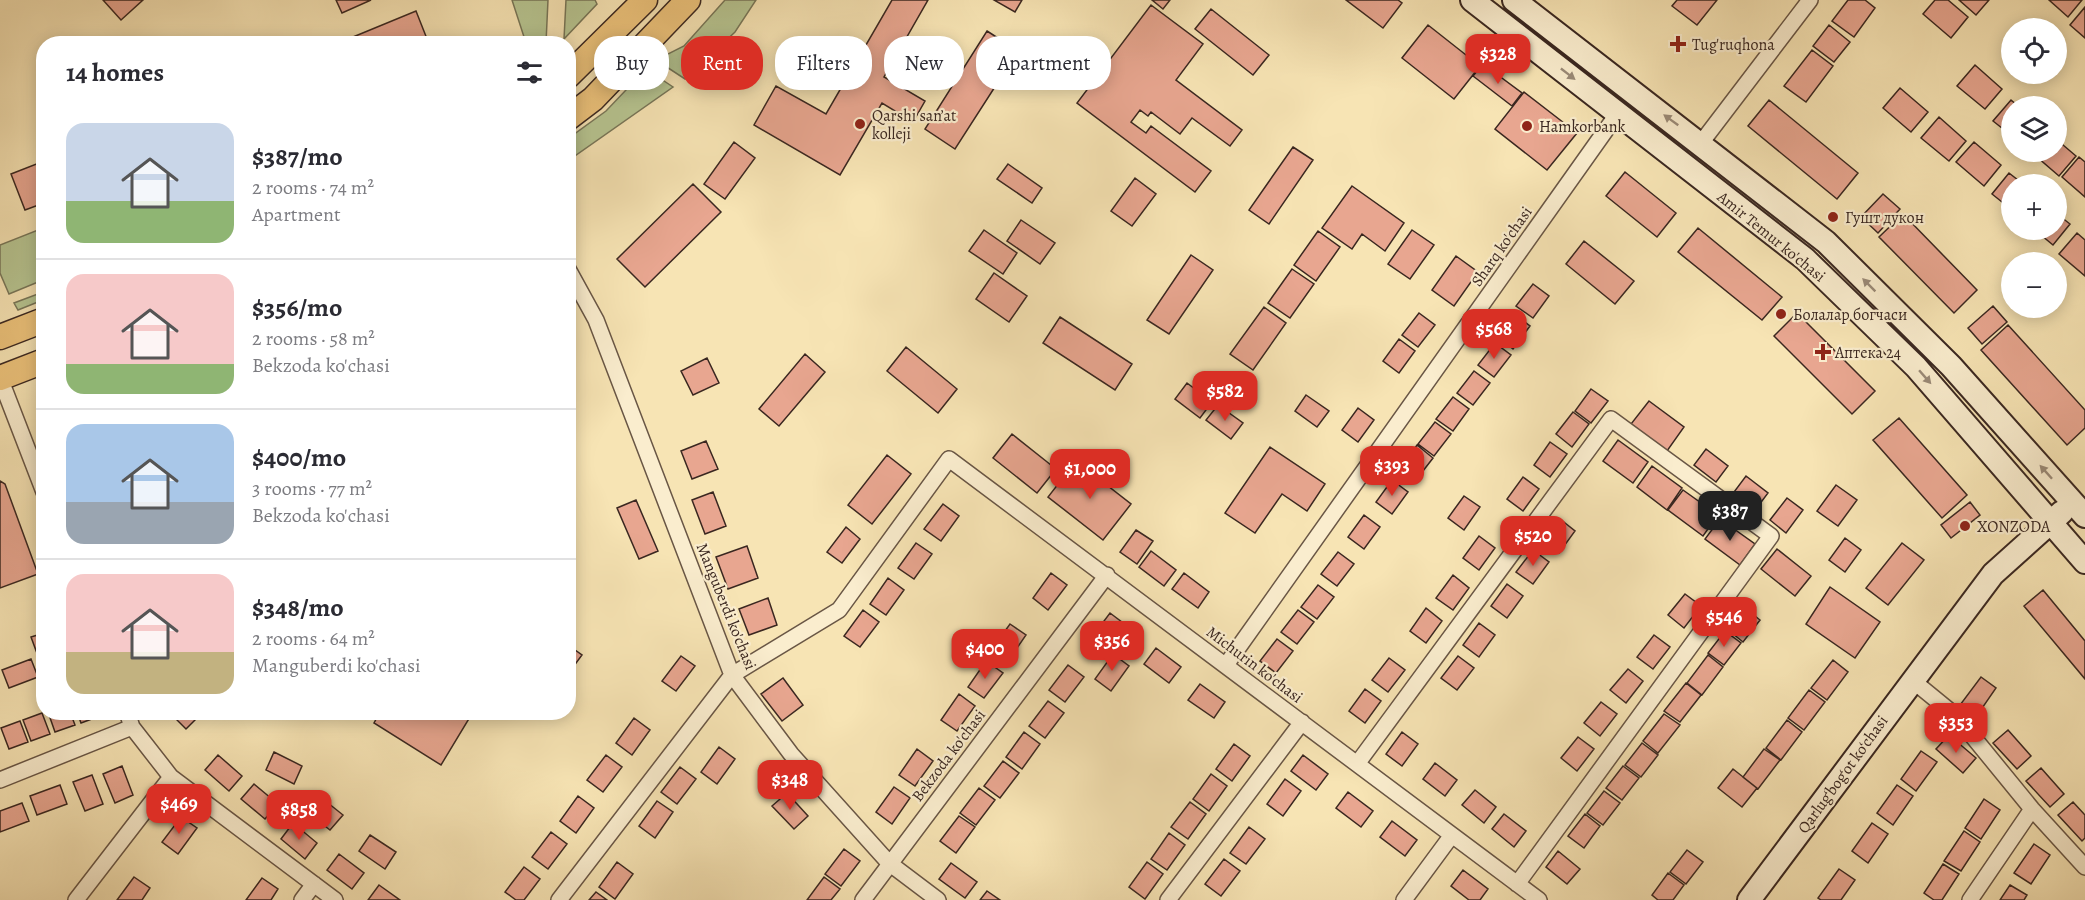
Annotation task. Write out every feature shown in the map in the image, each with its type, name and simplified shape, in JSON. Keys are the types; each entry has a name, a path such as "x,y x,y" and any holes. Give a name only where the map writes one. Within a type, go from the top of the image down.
{"main road":[{"path":"576,68 645,0"},
{"path":"576,112 592,99 688,0"},
{"name":"Amir Temur ko'chasi","path":"1472,0 1805,259 1916,367 2085,562"},
{"name":"Amir Temur ko'chasi","path":"1514,0 1827,242 1951,366 2081,505"},
{"path":"0,338 36,323"},
{"path":"0,378 36,364"},
{"name":"Qarlug‘bog‘ot ko‘chasi","path":"1749,900 1993,574 2050,521 2081,505"}],"street":[{"path":"1701,143 1810,0"},
{"name":"Sharq ko'chasi","path":"1226,665 1618,113"},
{"name":"Manguberdi ko'chasi","path":"576,284 596,320 732,675 791,754 889,863 938,900"},
{"path":"0,378 36,471"},
{"path":"1357,764 1611,419 1770,536 1517,884"},
{"name":"Michurin ko'chasi","path":"732,675 839,610 949,459 1539,900"},
{"name":"Bekzoda ko'chasi","path":"863,900 1107,575"},
{"path":"559,900 732,675"},
{"path":"1912,680 1956,716 2032,809 2085,867"},
{"path":"0,780 130,720 171,777 335,900"},
{"path":"1168,900 1302,722"},
{"path":"76,900 171,777"},
{"path":"1970,900 2032,809"},
{"path":"1404,900 1452,835"},
{"path":"302,900 314,884"}],"green space":[{"path":"512,0 548,0 546,36 524,36"},
{"path":"566,0 595,0 597,4 567,36 564,36"},
{"path":"725,0 756,0 731,36 693,36"},
{"path":"681,48 681,76 669,69 669,54"},
{"path":"626,90 669,90 576,155 576,133 606,111"},
{"path":"36,231 36,283 9,294 0,273 0,245"},
{"path":"36,295 36,303 18,310 14,303"}],"building":[{"path":"103,0 143,0 121,20"},
{"path":"336,0 371,0 342,13"},
{"path":"892,0 928,0 907,36 884,36 884,90 906,90 925,101 913,122 882,103 840,175 754,125 775,88 775,90 783,90 826,114 840,90 872,90 871,36"},
{"path":"994,0 1022,0 1015,12"},
{"path":"1152,0 1170,0 1163,9"},
{"path":"1346,0 1398,0 1402,3 1383,28"},
{"path":"1677,0 1717,0 1697,25 1672,6"},
{"path":"1848,0 1865,0 1875,8 1854,37 1832,21"},
{"path":"1935,0 1948,0 1968,17 1951,38 1923,14"},
{"path":"1959,0 1989,0 1976,15"},
{"path":"2049,0 2082,0 2068,17"},
{"path":"1151,5 1203,44 1176,80 1242,130 1230,146 1192,118 1180,134 1151,112 1148,116 1140,110 1131,122 1146,133 1151,126 1211,171 1195,192 1077,103 1087,90 1111,90 1111,58"},
{"path":"2085,7 2085,38 2070,25"},
{"path":"1211,9 1269,55 1253,75 1195,29"},
{"path":"416,11 426,36 355,36"},
{"path":"1428,25 1480,66 1454,99 1402,58"},
{"path":"1829,25 1850,42 1834,62 1813,46"},
{"path":"987,31 995,36 984,36"},
{"path":"976,48 976,90 993,90 955,149 925,129 950,90 964,90 964,67"},
{"path":"1812,50 1833,66 1806,102 1784,86"},
{"path":"1483,64 1522,93 1512,106 1473,76"},
{"path":"1975,65 2002,89 1985,109 1957,86"},
{"path":"1900,88 1928,112 1911,132 1883,108"},
{"path":"1524,92 1577,133 1547,170 1495,129"},
{"path":"1769,100 1858,173 1837,199 1748,126"},
{"path":"2001,112 2001,127 1993,121"},
{"path":"1939,117 1966,141 1949,161 1921,138"},
{"path":"734,142 755,158 725,199 704,184"},
{"path":"1974,142 2001,165 1984,186 1956,162"},
{"path":"1293,147 1313,160 1269,224 1249,210"},
{"path":"2067,148 2076,156 2061,174 2057,174 2043,162 2067,162"},
{"path":"2079,157 2085,162 2085,197 2067,181 2067,174 2065,174"},
{"path":"36,164 36,206 25,210 11,174"},
{"path":"1008,164 1042,188 1032,203 997,179"},
{"path":"1625,172 1676,213 1657,237 1606,196"},
{"path":"1135,178 1156,194 1132,226 1111,211"},
{"path":"2001,183 2001,201 1992,194"},
{"path":"693,184 721,212 645,287 617,259"},
{"path":"1352,186 1404,223 1385,251 1362,234 1352,249 1322,228"},
{"path":"1883,194 1900,209 1878,233 1861,217"},
{"path":"1903,214 1977,290 1954,313 1879,237"},
{"path":"1021,220 1055,243 1040,264 1007,241"},
{"path":"1698,228 1782,297 1762,320 1678,252"},
{"path":"984,230 1017,253 1003,274 969,251"},
{"path":"1412,230 1434,245 1410,279 1388,264"},
{"path":"1318,231 1340,247 1316,281 1294,265"},
{"path":"2077,233 2085,240 2085,276 2067,261 2067,252 2061,252"},
{"path":"2047,240 2057,240 2053,245"},
{"path":"1584,241 1634,281 1615,304 1566,264"},
{"path":"1191,255 1213,270 1169,334 1147,320"},
{"path":"1456,256 1478,272 1454,306 1432,290"},
{"path":"1292,269 1314,284 1290,318 1268,303"},
{"path":"994,273 1027,296 1009,322 976,299"},
{"path":"1533,284 1549,296 1533,318 1516,306"},
{"path":"1993,306 2001,318 2007,322 1982,344 1968,328"},
{"path":"1264,307 1286,323 1253,370 1230,354"},
{"path":"1419,313 1435,325 1418,347 1402,335"},
{"path":"1797,313 1875,391 1852,414 1774,336"},
{"path":"1514,314 1530,326 1513,349 1497,336"},
{"path":"1060,317 1132,364 1115,390 1043,343"},
{"path":"2008,325 2085,410 2085,428 2067,445 1981,350"},
{"path":"1399,339 1415,351 1399,373 1383,361"},
{"path":"1495,343 1511,355 1494,377 1478,365"},
{"path":"906,347 957,389 938,413 887,371"},
{"path":"805,354 825,372 779,426 759,409"},
{"path":"707,358 719,383 693,395 681,371"},
{"path":"1474,371 1490,383 1473,405 1457,393"},
{"path":"1187,383 1212,402 1200,418 1175,399"},
{"path":"1591,389 1608,401 1591,423 1575,411"},
{"path":"1306,395 1329,411 1317,427 1295,411"},
{"path":"1453,397 1469,409 1453,431 1436,419"},
{"path":"1649,401 1684,427 1667,451 1631,424"},
{"path":"1218,405 1243,423 1231,439 1206,420"},
{"path":"1358,408 1374,420 1358,442 1342,430"},
{"path":"1573,412 1589,424 1572,447 1556,434"},
{"path":"1899,418 1967,495 1942,518 1873,440"},
{"path":"1435,422 1451,434 1434,456 1418,444"},
{"path":"1012,434 1056,469 1037,493 993,458"},
{"path":"1618,440 1648,462 1633,483 1603,461"},
{"path":"706,441 718,469 692,479 681,451"},
{"path":"1550,442 1567,454 1550,477 1534,465"},
{"path":"1417,445 1433,458 1416,480 1400,468"},
{"path":"1270,447 1325,484 1307,511 1282,494 1255,533 1225,513"},
{"path":"1706,449 1728,466 1716,482 1694,465"},
{"path":"887,455 911,474 872,524 848,505"},
{"path":"1076,461 1131,504 1103,540 1048,497"},
{"path":"1652,466 1682,488 1667,510 1637,487"},
{"path":"1746,476 1768,493 1756,509 1734,492"},
{"path":"1523,477 1539,489 1523,511 1507,499"},
{"path":"1392,480 1408,492 1392,514 1376,502"},
{"path":"0,481 5,484 36,569 36,575 0,588"},
{"path":"1836,485 1857,500 1838,526 1817,511"},
{"path":"1683,490 1718,515 1703,536 1668,510"},
{"path":"713,492 726,526 705,534 692,500"},
{"path":"1464,496 1480,507 1464,530 1448,518"},
{"path":"1787,498 1803,510 1786,533 1770,520"},
{"path":"636,500 658,551 639,559 617,508"},
{"path":"1970,502 1980,515 1951,538 1941,525"},
{"path":"943,504 959,516 941,541 924,529"},
{"path":"1364,515 1380,527 1364,549 1348,537"},
{"path":"1560,519 1575,531 1559,553 1543,541"},
{"path":"1720,519 1755,544 1740,565 1705,539"},
{"path":"846,527 860,539 842,563 827,552"},
{"path":"1136,530 1153,541 1137,564 1120,552"},
{"path":"1479,536 1495,548 1479,570 1463,558"},
{"path":"1845,538 1861,550 1845,572 1829,560"},
{"path":"916,543 932,554 914,579 898,568"},
{"path":"1902,543 1924,560 1888,605 1866,588"},
{"path":"747,546 758,578 728,589 716,557"},
{"path":"1777,549 1811,576 1795,596 1761,569"},
{"path":"1533,550 1549,562 1533,584 1516,572"},
{"path":"1151,551 1176,570 1164,586 1139,567"},
{"path":"1338,552 1354,564 1337,586 1321,574"},
{"path":"1051,573 1067,585 1048,610 1033,598"},
{"path":"1184,573 1209,592 1198,608 1172,589"},
{"path":"1453,575 1469,588 1453,610 1436,598"},
{"path":"888,578 904,590 886,615 870,604"},
{"path":"1507,584 1523,596 1507,618 1491,606"},
{"path":"1318,585 1334,597 1317,619 1301,607"},
{"path":"1830,587 1880,622 1855,658 1806,624"},
{"path":"2043,590 2085,641 2085,679 2024,606"},
{"path":"1685,594 1701,606 1684,628 1668,615"},
{"path":"768,598 777,625 749,635 739,609"},
{"path":"1744,607 1760,620 1743,642 1727,629"},
{"path":"1426,608 1442,621 1426,643 1410,631"},
{"path":"863,610 879,622 860,647 844,636"},
{"path":"1298,610 1314,622 1297,644 1281,632"},
{"path":"1110,613 1135,632 1123,648 1098,629"},
{"path":"1479,623 1495,635 1479,657 1463,645"},
{"path":"1010,624 1026,635 1008,661 992,649"},
{"path":"1725,631 1741,643 1724,665 1708,653"},
{"path":"36,635 36,651 31,637"},
{"path":"1654,635 1670,647 1653,669 1637,657"},
{"path":"1277,639 1293,651 1276,673 1260,661"},
{"path":"1156,648 1181,667 1169,683 1144,664"},
{"path":"576,651 582,655 576,663"},
{"path":"1113,654 1129,666 1111,691 1095,679"},
{"path":"1708,655 1723,667 1702,695 1687,683"},
{"path":"681,656 695,666 676,691 662,681"},
{"path":"1458,656 1474,668 1457,690 1441,678"},
{"path":"1389,658 1405,670 1388,692 1372,680"},
{"path":"31,659 36,678 9,688 2,670"},
{"path":"1833,660 1848,672 1827,700 1811,688"},
{"path":"986,661 1003,673 984,698 968,687"},
{"path":"1068,665 1084,677 1065,702 1049,690"},
{"path":"1628,669 1643,681 1626,703 1610,690"},
{"path":"1981,677 1996,688 1976,717 1960,705"},
{"path":"783,678 803,705 782,721 761,694"},
{"path":"1686,683 1701,695 1680,722 1664,711"},
{"path":"1200,684 1225,702 1214,718 1188,700"},
{"path":"1365,689 1381,701 1365,723 1349,711"},
{"path":"1809,690 1825,702 1804,730 1788,718"},
{"path":"959,694 975,706 957,731 941,720"},
{"path":"1048,701 1064,713 1045,738 1029,726"},
{"path":"1601,702 1617,714 1600,736 1584,723"},
{"path":"1664,714 1680,725 1658,753 1643,741"},
{"path":"36,715 36,720 45,720 50,734 31,741 23,720"},
{"path":"634,718 650,730 632,755 616,743"},
{"path":"51,720 73,720 75,725 55,732"},
{"path":"177,720 195,720 186,729"},
{"path":"376,720 468,720 441,765 374,723"},
{"path":"1787,720 1802,732 1781,760 1766,748"},
{"path":"20,721 28,742 9,749 1,728"},
{"path":"2008,730 2031,756 2017,769 1993,743"},
{"path":"1024,732 1040,744 1022,769 1006,757"},
{"path":"1402,732 1418,744 1402,766 1386,754"},
{"path":"1949,735 1976,758 1963,773 1936,749"},
{"path":"1578,737 1594,749 1577,771 1561,758"},
{"path":"1642,743 1658,755 1641,777 1625,765"},
{"path":"1234,744 1250,756 1232,781 1216,769"},
{"path":"719,747 735,759 717,784 701,772"},
{"path":"917,749 933,761 915,786 899,775"},
{"path":"1764,749 1780,760 1758,789 1743,777"},
{"path":"1921,751 1937,762 1916,791 1901,779"},
{"path":"274,752 302,766 294,784 266,770"},
{"path":"218,755 242,776 229,791 205,770"},
{"path":"606,755 622,767 603,792 587,780"},
{"path":"1303,755 1328,774 1316,790 1291,771"},
{"path":"1003,761 1019,773 1000,798 984,786"},
{"path":"1435,763 1457,780 1445,796 1423,779"},
{"path":"122,766 133,795 115,803 103,774"},
{"path":"1623,766 1639,778 1622,800 1606,788"},
{"path":"680,767 696,779 677,804 661,792"},
{"path":"2041,768 2064,794 2050,807 2026,781"},
{"path":"1733,769 1757,788 1742,807 1718,788"},
{"path":"1211,774 1227,786 1209,811 1193,799"},
{"path":"92,775 103,804 85,811 73,782"},
{"path":"1285,779 1301,791 1283,816 1267,804"},
{"path":"254,784 278,804 265,819 241,799"},
{"path":"60,785 67,804 37,815 30,796"},
{"path":"1897,785 1913,796 1893,825 1877,813"},
{"path":"894,787 910,798 892,824 876,812"},
{"path":"979,788 995,800 976,825 960,813"},
{"path":"1475,790 1496,807 1484,823 1462,805"},
{"path":"1604,791 1620,803 1603,825 1587,813"},
{"path":"1348,792 1373,811 1361,827 1336,808"},
{"path":"787,793 808,816 794,829 772,806"},
{"path":"318,795 343,815 330,830 306,811"},
{"path":"578,796 594,808 576,833 560,821"},
{"path":"1984,799 2000,810 1981,839 1965,828"},
{"path":"657,801 673,812 655,838 639,826"},
{"path":"1190,802 1206,814 1188,839 1171,827"},
{"path":"2073,802 2085,815 2085,838 2082,841 2058,815"},
{"path":"22,803 29,821 0,832 0,811"},
{"path":"1504,814 1526,831 1514,847 1492,829"},
{"path":"1585,814 1600,826 1584,848 1568,836"},
{"path":"959,816 975,827 956,853 940,841"},
{"path":"181,817 197,828 178,854 162,842"},
{"path":"1392,821 1417,840 1405,856 1380,837"},
{"path":"293,823 317,843 305,859 281,839"},
{"path":"1872,823 1888,834 1868,863 1852,851"},
{"path":"1249,827 1265,839 1246,864 1230,853"},
{"path":"1964,831 1980,842 1961,871 1944,861"},
{"path":"551,832 567,844 548,869 532,857"},
{"path":"1169,833 1185,845 1167,870 1151,859"},
{"path":"370,835 396,852 385,869 359,851"},
{"path":"2034,844 2050,855 2031,884 2014,873"},
{"path":"844,849 860,861 841,886 825,874"},
{"path":"1687,850 1703,862 1686,884 1670,872"},
{"path":"1558,851 1580,869 1567,884 1546,867"},
{"path":"339,854 364,873 352,889 327,870"},
{"path":"1224,859 1240,871 1221,896 1205,884"},
{"path":"617,862 633,874 615,899 599,887"},
{"path":"1147,862 1163,874 1145,899 1129,887"},
{"path":"951,863 977,882 965,898 939,879"},
{"path":"1943,864 1959,874 1942,900 1934,900 1924,893"},
{"path":"524,867 540,879 524,900 516,900 505,892"},
{"path":"1839,869 1855,880 1841,900 1821,900 1818,898"},
{"path":"1463,870 1488,889 1480,900 1469,900 1451,886"},
{"path":"1668,873 1684,885 1673,900 1658,900 1652,895"},
{"path":"134,877 150,888 142,900 117,900"},
{"path":"824,877 840,889 831,900 807,900"},
{"path":"262,878 278,889 271,900 246,900"},
{"path":"379,885 400,900 368,900"},
{"path":"2010,885 2027,895 2024,900 2000,900"},
{"path":"987,891 1000,900 980,900"},
{"path":"596,892 607,900 589,900"}],"place":[{"name":"Tug'ruqhona","path":"1678,44"},
{"name":"Qarshi san’at kolleji","path":"860,124"},
{"name":"Hamkorbank","path":"1527,126"},
{"name":"Гушт дукон","path":"1833,217"},
{"name":"Болалар богчаси","path":"1781,314"},
{"name":"Аптека 24","path":"1823,352"},
{"name":"XONZODA","path":"1965,526"}]}
